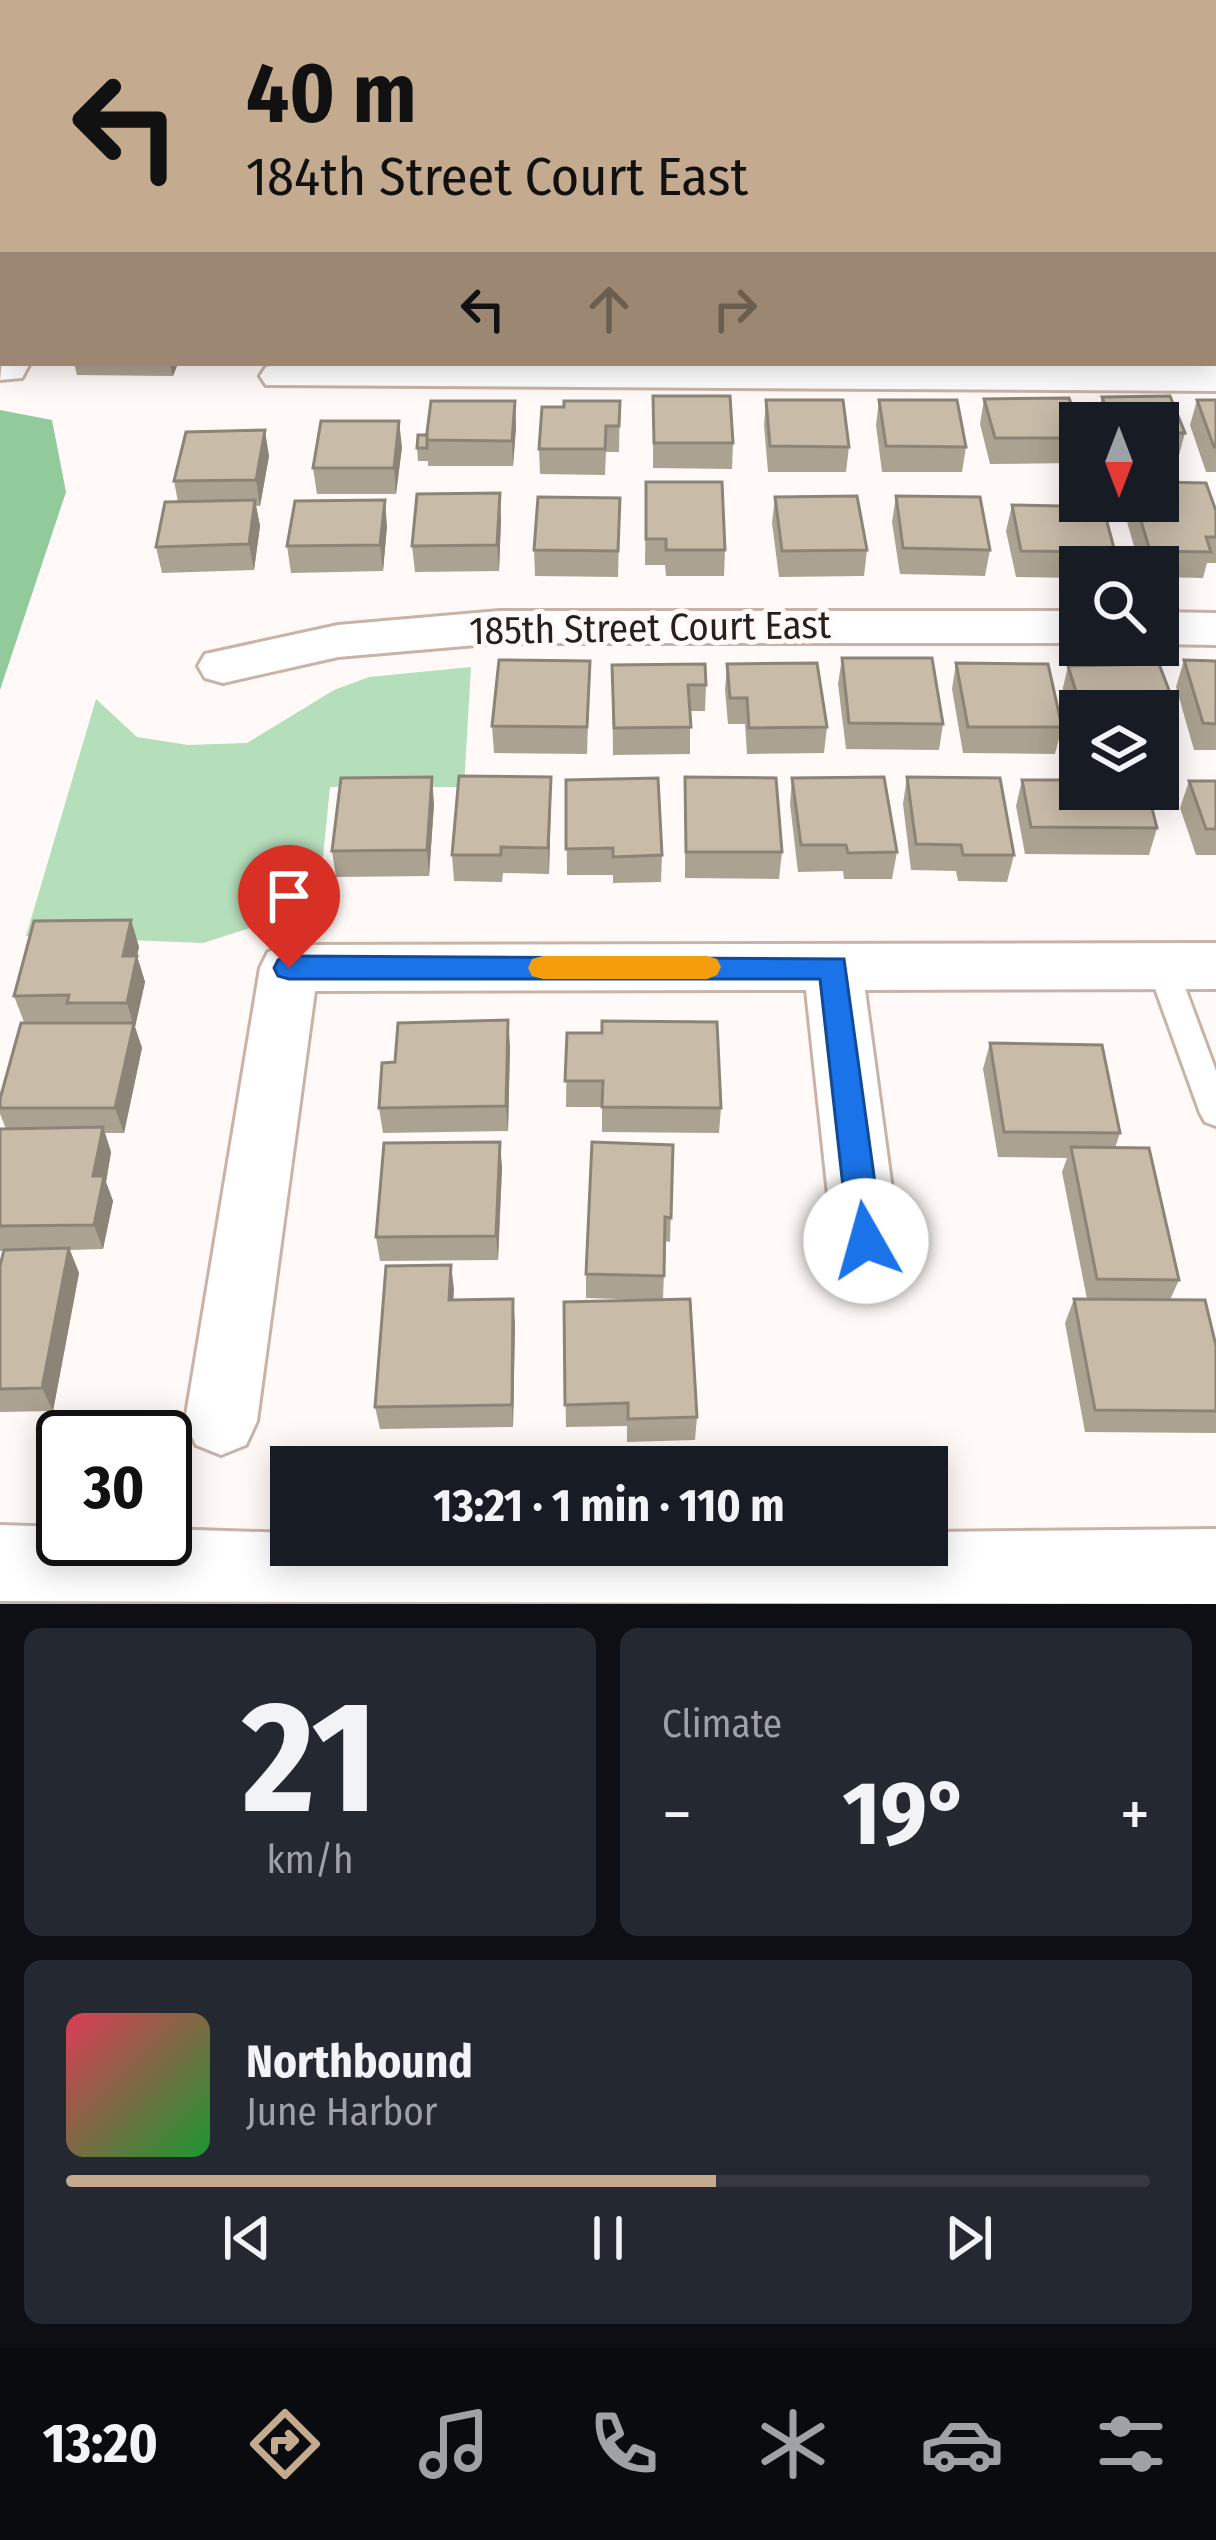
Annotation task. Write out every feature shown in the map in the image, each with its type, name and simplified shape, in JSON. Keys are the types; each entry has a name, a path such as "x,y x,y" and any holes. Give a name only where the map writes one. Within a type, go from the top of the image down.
{"street":[{"path":"281,376 1216,378"},
{"name":"185th Street Court East","path":"223,666 338,641 499,627 1059,627"},
{"path":"1179,628 1216,628"},
{"path":"221,1421 289,968 1189,966"},
{"path":"833,967 866,1241"},
{"path":"0,1563 408,1574 1216,1567"}],"lane":[{"path":"1189,966 1216,1113"}],"green space":[{"path":"0,410 52,420 66,492 0,690"},
{"path":"471,667 464,787 330,787 318,906 203,943 26,936 96,699 137,737 188,745 247,743 334,690 369,677"}],"building":[{"path":"653,396 730,396 733,443 654,443"},
{"path":"1170,396 1172,402 1104,402 1102,397"},
{"path":"1069,398 1070,402 1059,402 1059,438 995,438 984,399"},
{"path":"766,400 843,400 849,447 770,446"},
{"path":"879,400 957,400 966,447 886,446"},
{"path":"1197,400 1216,400 1216,447 1214,447"},
{"path":"431,401 515,401 512,441 426,440"},
{"path":"564,401 620,401 619,426 606,426 605,449 539,449 542,407 564,407"},
{"path":"321,421 399,421 394,468 313,468"},
{"path":"265,430 256,480 174,481 186,432"},
{"path":"418,435 427,435 427,448 417,448"},
{"path":"646,482 722,482 725,550 666,550 666,539 646,539"},
{"path":"1179,482 1206,483 1216,511 1216,537 1206,537 1211,552 1148,546 1141,522 1179,522"},
{"path":"500,493 497,545 412,546 417,494"},
{"path":"857,496 867,550 782,551 775,497"},
{"path":"896,496 980,497 990,550 903,548"},
{"path":"538,497 620,498 618,551 534,550"},
{"path":"255,500 249,544 156,547 165,502"},
{"path":"385,500 380,545 287,546 295,501"},
{"path":"1012,505 1059,506 1059,522 1107,522 1113,546 1059,546 1059,551 1021,551"},
{"path":"842,658 932,658 943,724 849,723"},
{"path":"499,660 590,661 587,727 492,726"},
{"path":"1184,660 1216,661 1216,724 1203,723"},
{"path":"817,663 827,727 749,728 747,698 730,698 727,664"},
{"path":"956,663 1048,664 1059,727 968,727"},
{"path":"705,664 706,685 688,685 691,727 614,728 612,665"},
{"path":"1068,666 1160,666 1169,690 1075,690"},
{"path":"459,776 551,777 548,848 501,847 501,855 452,855"},
{"path":"432,777 427,850 332,851 341,778"},
{"path":"685,777 776,778 782,852 686,852"},
{"path":"884,777 897,852 848,853 846,845 801,845 792,778"},
{"path":"907,777 1000,778 1014,855 963,855 961,845 916,844"},
{"path":"658,778 662,855 613,857 613,848 566,849 566,780"},
{"path":"1022,780 1059,780 1059,810 1152,810 1157,828 1031,827"},
{"path":"1189,781 1216,781 1216,829 1206,829"},
{"path":"131,920 123,956 137,956 127,1003 67,1003 69,995 14,996 34,921"},
{"path":"508,1020 506,1106 379,1108 382,1063 395,1062 398,1023"},
{"path":"602,1021 717,1022 721,1108 602,1107 603,1081 565,1081 567,1033 602,1033"},
{"path":"21,1023 134,1023 115,1108 0,1108"},
{"path":"990,1043 1102,1045 1120,1133 1004,1132"},
{"path":"103,1127 93,1176 104,1176 94,1225 0,1226 0,1129"},
{"path":"500,1142 496,1236 376,1237 384,1143"},
{"path":"592,1142 673,1145 664,1276 586,1274"},
{"path":"1071,1147 1149,1148 1179,1280 1097,1279"},
{"path":"69,1248 42,1388 0,1389 4,1250"},
{"path":"451,1265 449,1300 513,1299 512,1405 375,1407 386,1266"},
{"path":"690,1299 697,1417 628,1419 628,1403 565,1405 564,1302"},
{"path":"1074,1299 1205,1300 1216,1346 1216,1411 1095,1410"}],"slow traffic":[{"path":"543,968 707,967"}],"route":[{"path":"289,968 833,967 866,1241"}]}
